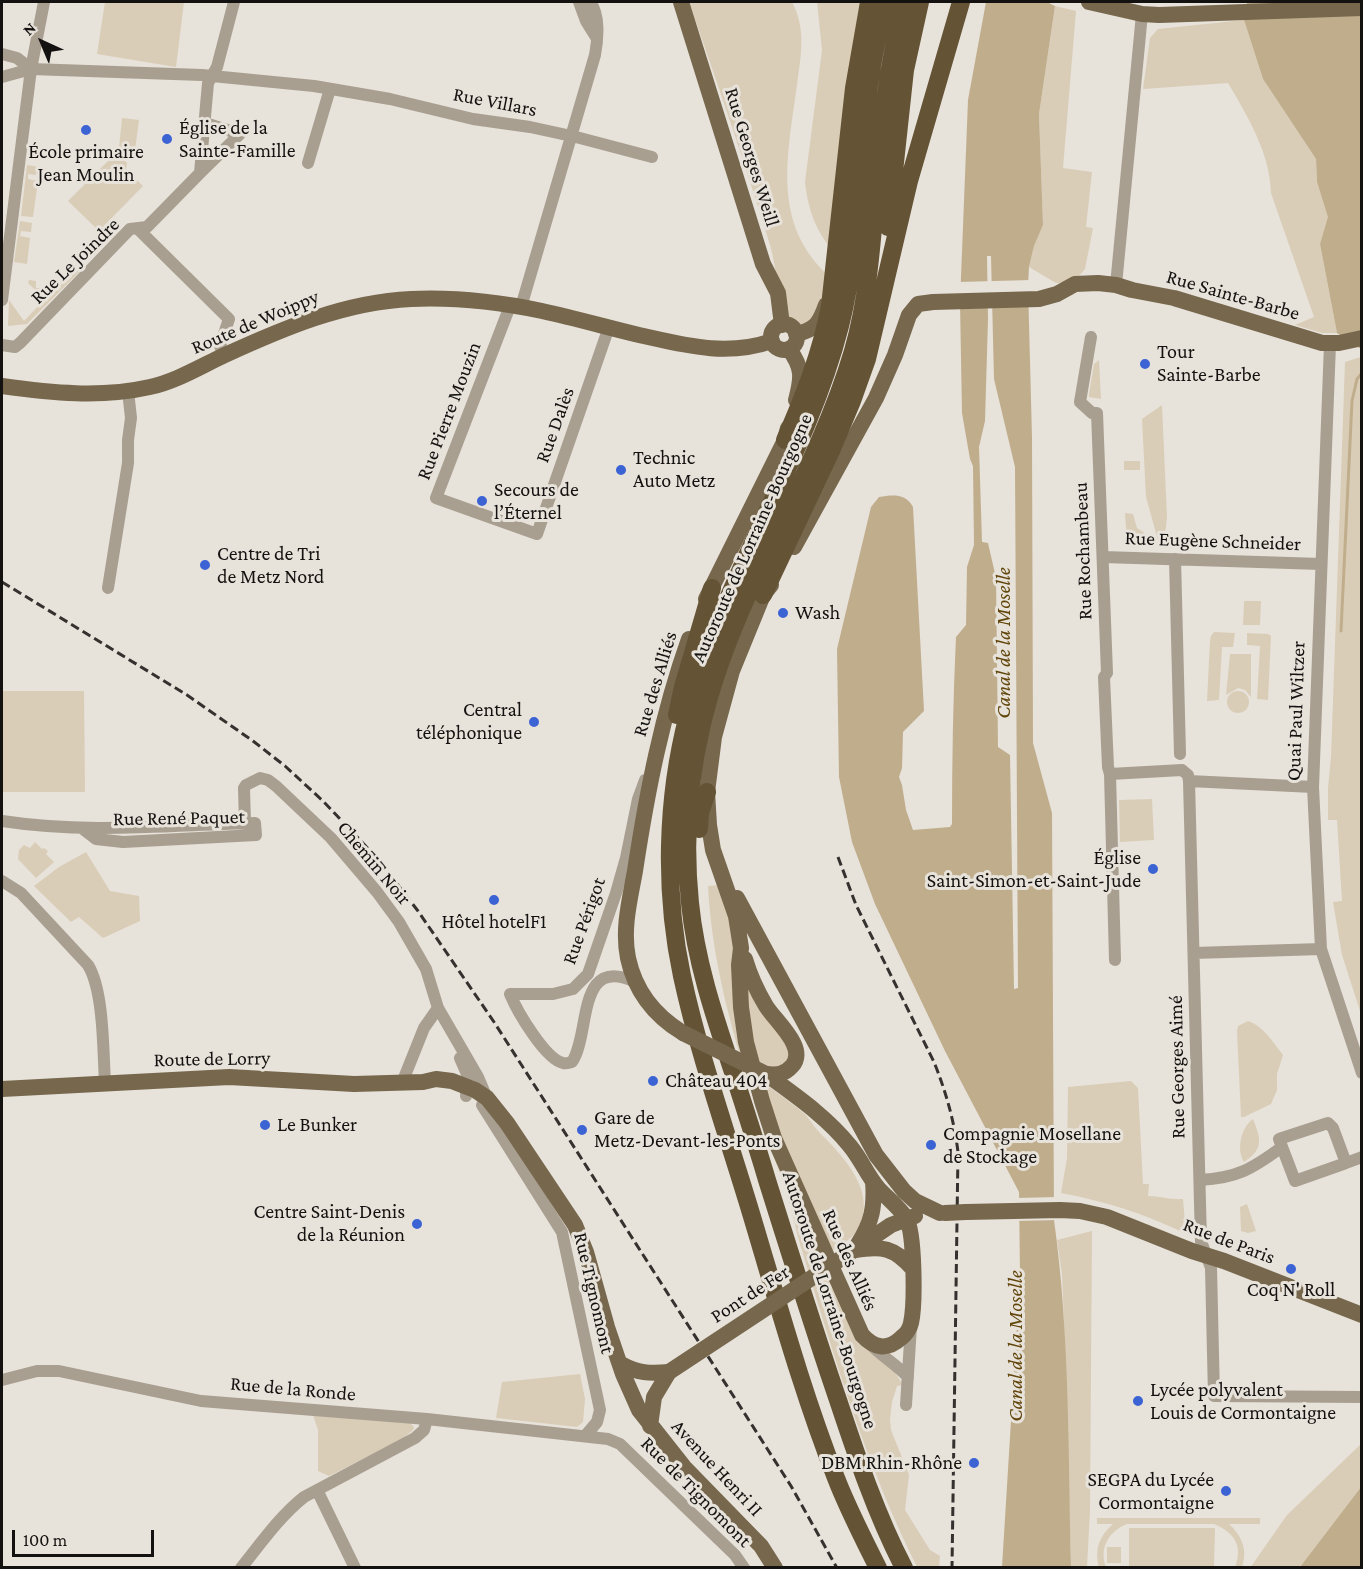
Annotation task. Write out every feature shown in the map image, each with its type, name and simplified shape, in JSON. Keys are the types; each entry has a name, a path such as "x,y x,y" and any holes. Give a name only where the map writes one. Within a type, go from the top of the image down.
{"highway":[{"path":"784,440 809,385 824,339 833,287 854,88 869,2"},
{"name":"Autoroute de Lorraine-Bourgogne","path":"878,1568 837,1479 789,1339 692,1018 681,972 672,891 671,818 676,771 687,718 702,668 739,572 815,406 841,323 851,264 869,92 876,46 887,2"},
{"name":"Autoroute de Lorraine-Bourgogne","path":"904,2 894,41 886,95 870,265 854,348 828,421 756,577 712,688 695,756 688,853 690,907 702,969 722,1039 812,1324 861,1468 904,1568"},
{"path":"881,304 905,70 920,2"},
{"path":"764,595 852,401 867,359 907,191 961,2"},
{"path":"672,891 663,848 665,783 683,687 712,588"},
{"path":"707,792 700,813 700,890 715,986 723,1017 722,1039"}],"main road":[{"name":"Rue Georges Weill","path":"681,2 763,264 778,293 789,336"},
{"path":"1089,2 1112,7 1136,17 1362,8"},
{"name":"Rue Sainte-Barbe","path":"955,302 1039,299 1057,294 1075,284 1098,283 1174,298 1335,344"},
{"path":"789,336 810,330 821,320 833,287"},
{"name":"Route de Woippy","path":"2,386 79,394 128,391 179,377 224,355 320,315 386,302 433,298 516,307 669,342 711,349 752,348 772,341 772,333 789,336"},
{"name":"Rue des Alliés","path":"789,336 800,370 800,381 784,440 688,640 670,692 654,759 626,932 628,957 635,982 659,1015 683,1033 766,1074 804,1102 840,1134 860,1157 873,1181 906,1218 913,1245 911,1324 904,1336 884,1348 868,1342 856,1326 774,1138 746,1042 741,1007 739,965 741,948 736,916 712,842 707,792 714,737 732,671 764,595 777,577 861,427 881,387 914,307 918,304 933,302 955,302"},
{"path":"1335,344 1362,338"},
{"name":"Rue des Alliés","path":"724,879 739,902 876,1155 904,1191 915,1201 942,1213"},
{"path":"741,948 759,995 771,1014 794,1041 797,1052 795,1062 790,1069 780,1075 766,1074"},
{"name":"Route de Lorry","path":"2,1089 229,1077 343,1084 423,1082 436,1079 452,1081 488,1104 507,1123 578,1231 607,1327 631,1394"},
{"path":"854,1250 874,1210 873,1181"},
{"name":"Rue de Paris","path":"942,1213 1080,1211 1107,1217 1362,1315"},
{"path":"854,1250 880,1231 906,1218 942,1213"},
{"name":"Rue des Alliés","path":"854,1250 877,1247 888,1249 906,1261 913,1269"},
{"name":"Pont de Fer","path":"631,1394 669,1372 854,1250"},
{"path":"621,1364 638,1372 651,1374 669,1372"},
{"path":"650,1426 654,1397 669,1372"},
{"name":"Avenue Henri II","path":"631,1394 650,1426 701,1485 760,1546 775,1568"}],"street":[{"path":"2,300 31,69 44,2"},
{"path":"200,173 208,83 217,67 234,2"},
{"path":"579,2 586,21 598,40"},
{"path":"516,307 572,136 598,40 596,3"},
{"path":"1116,285 1137,78 1136,17"},
{"path":"2,54 17,58 31,69"},
{"path":"2,77 31,69"},
{"name":"Rue Villars","path":"31,69 212,76 330,89 390,99 473,119 572,136 652,157"},
{"path":"308,163 330,89"},
{"name":"Rue Le Joindre","path":"2,345 15,347 20,343 130,229 147,227 240,134 205,123"},
{"path":"138,229 229,319 220,346 224,355"},
{"name":"Rue Pierre Mouzin","path":"516,307 436,498 537,534"},
{"name":"Rue Dalès","path":"537,534 609,327"},
{"name":"Rue Rochambeau","path":"1091,337 1080,402 1092,413 1097,413 1107,673 1104,677 1110,774 1116,960"},
{"name":"Quai Paul Wiltzer","path":"1335,344 1321,564 1313,787 1321,949 1362,1073"},
{"path":"108,588 128,463 131,418 128,391"},
{"name":"Rue Eugène Schneider","path":"1103,557 1321,564"},
{"path":"1175,559 1180,754"},
{"name":"Rue Périgot","path":"635,982 615,975 605,978 595,987 588,998 579,1050 572,1062 564,1064 547,1052 516,1008 510,994 553,994 573,989 588,974 626,858 638,799 654,759"},
{"path":"1110,774 1182,770 1188,775 1189,781 1313,787"},
{"name":"Chemin Noir","path":"246,784 260,778 268,780 288,796 355,864 399,922 426,969 438,1008 484,1087 488,1104"},
{"name":"Rue Georges Aimé","path":"1189,781 1201,1241 1211,1275 1214,1396 1362,1397"},
{"name":"Rue René Paquet","path":"2,821 83,829 245,823 244,788 246,784"},
{"path":"2,881 21,893 88,965 94,975 99,995 105,1083"},
{"path":"1194,953 1321,949"},
{"path":"402,1083 424,1028 438,1008"},
{"name":"Chemin Noir","path":"456,1039 460,1061 467,1074 466,1091"},
{"name":"Rue Tignomont","path":"488,1104 562,1232 600,1410 597,1422 586,1435"},
{"path":"1346,1163 1333,1128 1328,1123 1279,1140 1295,1181 1346,1163 1362,1157"},
{"path":"1200,1180 1231,1177 1246,1171 1282,1147"},
{"path":"906,1405 911,1324"},
{"path":"868,1342 879,1355 908,1377"},
{"name":"Rue de la Ronde","path":"2,1380 37,1371 59,1371 201,1401 427,1419 586,1435"},
{"path":"241,1568 288,1511 304,1497 415,1438 424,1430 427,1419"},
{"name":"Rue de Tignomont","path":"586,1435 608,1438 620,1444 735,1555 744,1568"},
{"path":"317,1490 355,1568"}],"shaded area":[{"path":"105,2 184,2 176,67 97,54"},
{"path":"689,2 792,2 799,20 801,48 788,158 790,209 798,234 811,257 831,278 811,321 793,329 784,310 773,255 760,214"},
{"path":"817,2 863,2 835,253 814,220 805,182 822,50"},
{"path":"1055,6 1076,11 1063,168 1092,172 1086,227 1093,228 1085,269 1078,277 1065,283 1056,283 1029,267 1034,246 1043,225 1039,114"},
{"path":"1244,20 1263,79 1316,159 1317,182 1329,217 1320,244 1337,333 1322,333 1295,325 1314,317 1271,193 1267,164 1257,136 1228,83 1143,89 1150,38 1158,29"},
{"path":"122,118 139,120 135,150 119,148"},
{"path":"114,150 127,163 126,170 143,186 99,231 68,201 113,156 111,153"},
{"path":"27,165 46,168 45,173 28,174 28,179 38,181 33,217 21,216"},
{"path":"20,221 32,223 31,232 21,231 20,236 30,238 27,264 14,262"},
{"path":"83,268 27,324 8,326 9,300 24,321 45,299 28,283 29,280 36,281 36,288 45,289 47,282 53,283 52,290 59,291 60,284 64,284 66,269 76,270"},
{"path":"1362,357 1361,1014 1342,955 1333,902 1342,901 1337,820 1328,820 1328,788 1345,362"},
{"path":"1099,360 1101,399 1089,397 1094,364"},
{"path":"1162,405 1167,517 1164,544 1159,544 1146,497 1142,419"},
{"path":"1124,461 1140,461 1140,470 1124,470"},
{"path":"1125,513 1133,514 1137,528 1146,534 1153,544 1127,543"},
{"path":"1244,601 1261,601 1260,625 1243,625"},
{"path":"1214,632 1235,633 1233,647 1222,647 1219,700 1207,701 1210,641"},
{"path":"1247,633 1271,636 1268,700 1257,699 1260,646 1247,645"},
{"path":"1230,654 1251,654 1251,697 1245,690 1238,688 1226,695"},
{"path":"2,691 84,691 85,792 2,792"},
{"path":"1238,691 1246,694 1249,702 1246,710 1238,713 1230,710 1227,702 1230,694"},
{"path":"1152,799 1154,840 1120,842 1119,800"},
{"path":"35,842 48,851 46,854 54,862 36,878 18,859 19,850 24,845 30,848"},
{"path":"86,852 110,891 139,896 140,921 103,938 79,917 71,922 34,886 59,867"},
{"path":"719,885 733,931 740,1022 821,1255 903,1385 897,1386 890,1419 891,1430 909,1475 905,1510 930,1550 940,1556 939,1567 917,1567 866,1449 838,1368 786,1193 740,1055 725,1000 714,943 708,886"},
{"path":"745,969 761,1010 790,1054 783,1066 771,1067 755,1060"},
{"path":"1248,1021 1263,1031 1283,1055 1277,1074 1277,1090 1271,1104 1241,1117 1237,1031 1238,1026"},
{"path":"1131,1081 1138,1088 1143,1184 1149,1184 1148,1196 1183,1199 1185,1223 1192,1231 1188,1235 1126,1210 1061,1193 1067,1158 1068,1087"},
{"path":"765,1084 806,1115 840,1154 857,1178 864,1205 862,1219 855,1233 829,1253 778,1134"},
{"path":"1253,1119 1258,1132 1258,1148 1244,1162 1240,1151 1241,1139 1245,1127"},
{"path":"1247,1204 1256,1231 1248,1233 1241,1231 1240,1207"},
{"path":"1092,1231 1090,1511 1087,1567 1071,1567 1062,1274 1057,1240"},
{"path":"580,1374 585,1399 583,1422 577,1427 496,1418 502,1382"},
{"path":"313,1415 410,1423 414,1427 401,1440 329,1476 318,1471 318,1430"},
{"path":"1361,1444 1361,1487 1300,1567 1250,1568 1287,1515"},
{"path":"1097,1518 1260,1518 1260,1524 1229,1524 1243,1544 1242,1567 1235,1567 1238,1553 1232,1536 1214,1524 1127,1524 1110,1536 1104,1553 1106,1567 1099,1568 1097,1555 1099,1544 1104,1533 1113,1524 1097,1524"},
{"path":"1129,1528 1215,1528 1214,1567 1129,1567"},
{"path":"1107,1547 1121,1547 1121,1563 1107,1563"}],"water":[{"name":"Canal de la Moselle","path":"986,2 1049,2 1055,6 1039,114 1043,225 1034,246 1028,285 1032,438 1033,743 1052,813 1054,1220 1066,1350 1071,1567 1002,1567 1020,1275 1019,1192 945,1051 875,904 852,842 839,777 837,649 871,507 879,497 898,496 906,499 913,507 924,711 903,732 902,768 899,777 913,830 950,827 952,824 956,637 966,625 967,567 974,545 973,466 962,413 960,302 968,100","holes":["987,256 991,256 994,379 1015,467 1018,988 1014,989 1010,755 998,747 996,578 988,543 982,542 979,447 985,421"]},
{"path":"1248,2 1361,2 1361,349 1337,333 1320,244 1328,217 1317,182 1316,159 1263,79 1244,20 1243,8"},
{"path":"1361,1487 1361,1567 1300,1567"}],"pier":[{"path":"1031,280 1031,304 957,306 958,282"},
{"path":"1058,1197 1057,1220 1015,1221 1016,1198"}],"waterway":[{"path":"1341,631 1352,401 1357,379 1362,373"}],"railway":[{"path":"2,582 187,695 253,741 285,766 323,801 377,858 418,911 494,1022 791,1486 837,1568"},
{"path":"838,857 856,905 934,1062 949,1106 958,1152 952,1568"}],"place":[{"name":"École primaire Jean Moulin","path":"86,130"},
{"name":"Église de la Sainte-Famille","path":"167,139"},
{"name":"Tour Sainte-Barbe","path":"1145,364"},
{"name":"Technic Auto Metz","path":"621,470"},
{"name":"Secours de l’Éternel","path":"482,501"},
{"name":"Centre de Tri de Metz Nord","path":"205,565"},
{"name":"Wash","path":"783,613"},
{"name":"Central téléphonique","path":"534,722"},
{"name":"Église Saint-Simon-et-Saint-Jude","path":"1153,869"},
{"name":"Hôtel hotelF1","path":"494,900"},
{"name":"Château 404","path":"653,1081"},
{"name":"Le Bunker","path":"265,1125"},
{"name":"Gare de Metz-Devant-les-Ponts","path":"582,1130"},
{"name":"Compagnie Mosellane de Stockage","path":"931,1145"},
{"name":"Centre Saint-Denis de la Réunion","path":"417,1224"},
{"name":"Coq N' Roll","path":"1291,1269"},
{"name":"Lycée polyvalent Louis de Cormontaigne","path":"1138,1401"},
{"name":"DBM Rhin-Rhône","path":"974,1463"},
{"name":"SEGPA du Lycée Cormontaigne","path":"1226,1491"}]}
